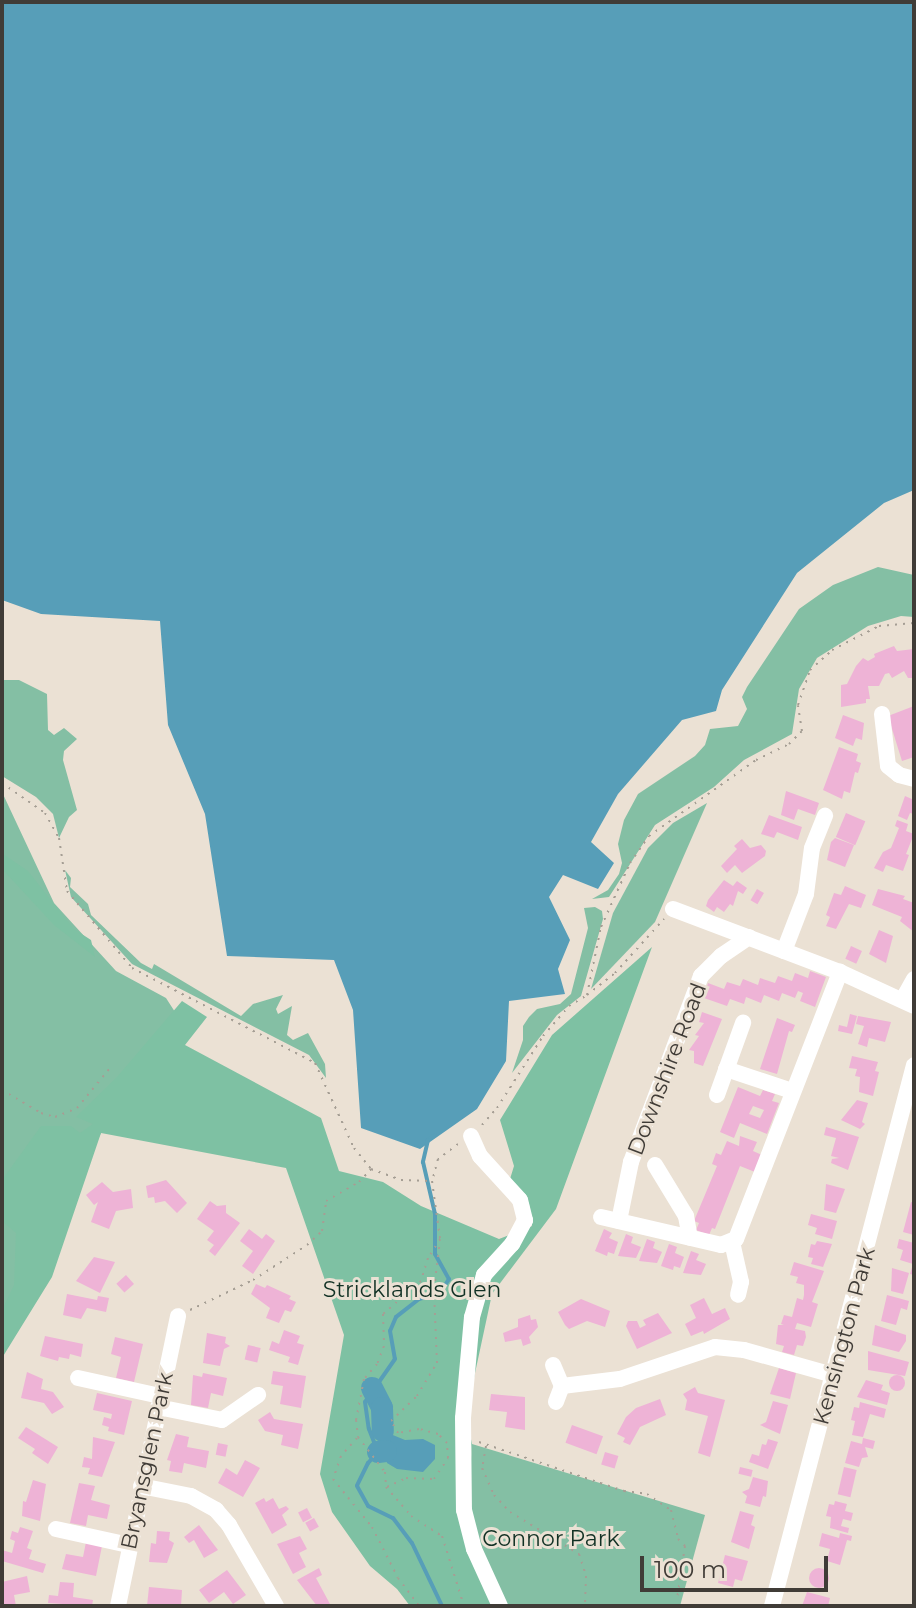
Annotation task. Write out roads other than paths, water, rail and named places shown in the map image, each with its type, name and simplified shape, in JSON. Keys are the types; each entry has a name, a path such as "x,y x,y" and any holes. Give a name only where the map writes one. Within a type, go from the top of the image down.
{"street":[{"path":"882,714 888,766 899,775 914,779"},
{"path":"784,951 806,894 812,848 825,815"},
{"path":"673,909 840,972 909,1002 914,979"},
{"name":"Downshire Road","path":"619,1221 631,1162 701,976 721,956 749,937"},
{"path":"601,1217 721,1245 732,1242 742,1229 792,1091 840,972"},
{"path":"717,1095 743,1023"},
{"name":"Kensington Park","path":"772,1606 914,1065"},
{"path":"726,1069 792,1091"},
{"path":"471,1136 480,1156 520,1200 525,1220 512,1244 484,1275 468,1350 464,1510 474,1549 500,1606"},
{"path":"655,1165 686,1216 690,1238"},
{"path":"732,1242 741,1282 738,1295"},
{"name":"Bryansglen Park","path":"118,1606 178,1316"},
{"path":"562,1386 620,1379 715,1347 744,1350 833,1375"},
{"path":"553,1365 562,1386 556,1402"},
{"path":"78,1378 222,1420 258,1395"},
{"path":"141,1486 191,1496 216,1510 229,1525 276,1606"},
{"path":"56,1529 129,1545"}],"water":[{"path":"2,2 914,2 914,490 884,503 797,573 722,690 716,711 682,720 618,794 591,842 614,863 598,889 563,875 549,897 570,940 558,969 565,994 509,1001 506,1061 477,1109 420,1149 361,1128 353,1010 334,960 227,956 205,814 168,725 160,621 41,614 2,600"},
{"path":"383,1431 405,1440 423,1439 435,1445 435,1459 423,1472 397,1469 387,1463"}],"waterway":[{"path":"435,1135 428,1140 423,1162 435,1214 435,1254 449,1279 440,1293 419,1299 396,1317 390,1331 395,1359 365,1402 369,1429 378,1452 368,1463 357,1486 368,1506 393,1518 412,1543 442,1606"},
{"path":"372,1388 382,1408 383,1431"},
{"path":"378,1452 386,1451"}],"park label":[{"name":"Stricklands Glen","path":"412,1290"},
{"name":"Connor Park","path":"551,1539"}]}
